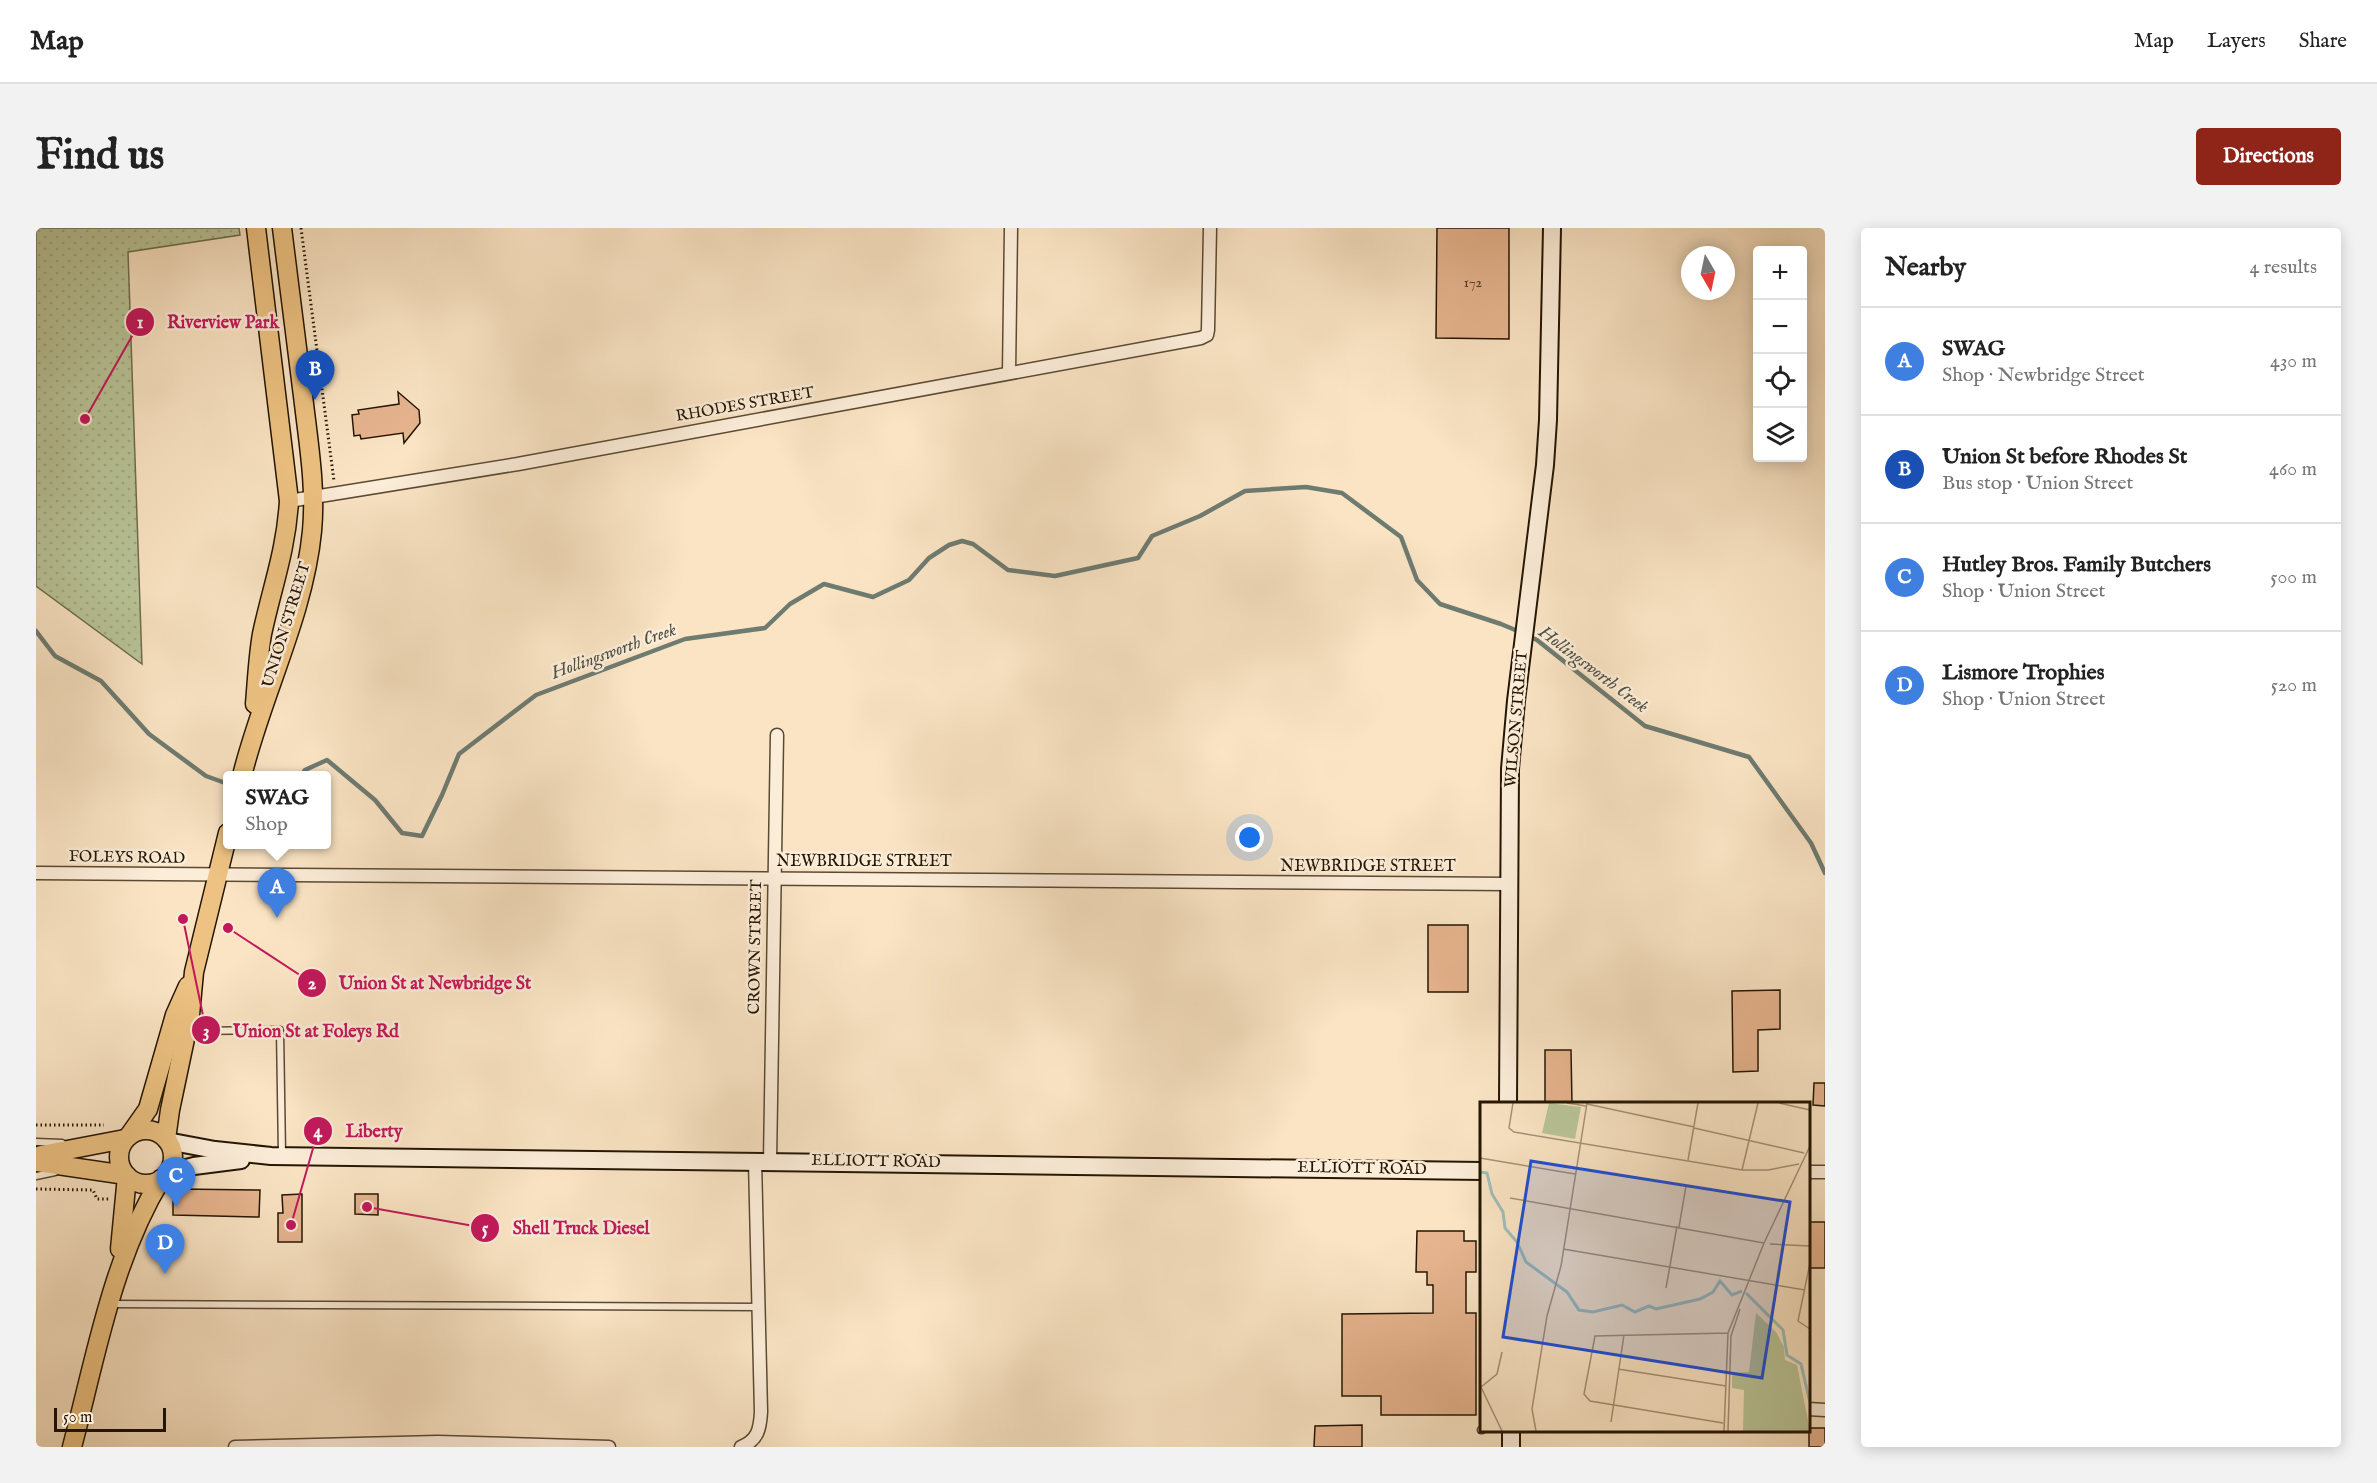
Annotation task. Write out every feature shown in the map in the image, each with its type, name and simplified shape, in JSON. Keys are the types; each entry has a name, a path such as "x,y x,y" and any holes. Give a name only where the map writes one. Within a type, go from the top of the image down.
{"main road":[{"name":"UNION STREET","path":"252,735 262,635 287,532 288,501 256,228"},
{"name":"UNION STREET","path":"243,771 252,735 298,595 312,532 314,497 282,228"},
{"path":"72,1447 116,1278 141,1215 164,1176 172,1157 167,1140 170,1110 187,1031 194,972 224,849"},
{"path":"116,1278 127,1176 119,1158 122,1145 148,1109 175,1015 194,972"},
{"path":"36,1156 96,1146 148,1130 167,1140"},
{"path":"36,1161 127,1176 144,1184 164,1176"}],"street":[{"path":"1009,373 1011,228"},
{"name":"RHODES STREET","path":"288,501 518,464 1201,338 1207,335 1210,228"},
{"name":"WILSON STREET","path":"1508,1102 1510,769 1548,420 1552,228"},
{"name":"CROWN STREET","path":"741,1447 754,1440 760,1429 761,1412 759,1307 777,735"},
{"name":"FOLEYS ROAD","path":"36,873 218,875"},
{"name":"NEWBRIDGE STREET","path":"218,875 1510,884"},
{"name":"ELLIOTT ROAD","path":"167,1140 215,1150 277,1156 1480,1171"},
{"name":"ELLIOTT ROAD","path":"164,1176 218,1162 277,1156"},
{"path":"1810,1409 1825,1410"},
{"path":"235,1447 438,1442 609,1447"}],"lane":[{"path":"187,1031 280,1030 277,1156"},
{"path":"36,1142 96,1146"},
{"path":"36,1176 79,1167"},
{"path":"109,1304 759,1307"}],"path":[{"path":"302,228 334,481"},
{"path":"36,1125 110,1125"},
{"path":"36,1189 93,1190 97,1199 116,1200"}],"green space":[{"path":"36,228 239,228 240,235 128,252 142,664 36,586"}],"building":[{"path":"1437,228 1509,228 1509,339 1436,338"},
{"path":"398,392 419,410 420,423 404,443 403,433 361,439 360,435 354,436 352,415 359,414 358,410 399,404"},
{"path":"1428,925 1468,925 1468,992 1428,992"},
{"path":"1780,990 1780,1029 1758,1030 1758,1071 1733,1072 1732,991"},
{"path":"1545,1050 1571,1050 1572,1102 1545,1102"},
{"path":"1814,1083 1825,1083 1825,1106 1813,1105"},
{"path":"179,1189 260,1190 259,1217 173,1215 173,1195"},
{"path":"302,1194 302,1242 278,1242 278,1213 283,1213 282,1195"},
{"path":"355,1194 378,1194 378,1215 355,1214"},
{"path":"1810,1222 1825,1222 1825,1268 1810,1268"},
{"path":"1417,1231 1464,1231 1464,1241 1476,1241 1476,1272 1466,1272 1466,1313 1476,1313 1476,1415 1381,1415 1381,1396 1342,1396 1342,1314 1433,1313 1433,1285 1427,1285 1427,1272 1416,1272"},
{"path":"1362,1425 1362,1447 1314,1447 1315,1426"},
{"path":"1810,1428 1825,1428 1825,1447 1809,1447"}],"waterway":[{"name":"Hollingsworth Creek","path":"304,771 327,760 375,800 402,833 422,836 459,754 536,695 685,639 765,628 790,604 824,584 873,597 909,580 929,558 949,545 962,541 973,544 1008,570 1055,576 1138,558 1152,536 1200,516 1245,491 1306,487 1342,493 1401,537 1417,580 1440,604 1520,632"},
{"name":"Hollingsworth Creek","path":"36,631 55,656 101,681 149,734 206,776 223,782"},
{"name":"Hollingsworth Creek","path":"1528,636 1537,640 1645,726 1749,757 1811,843 1825,873"}],"place":[{"name":"Union St before Rhodes St","path":"315,400"},
{"name":"Riverview Park","path":"85,419"},
{"name":"SWAG","path":"277,918"},
{"name":"Union St at Foleys Rd","path":"183,919"},
{"name":"Union St at Newbridge St","path":"228,928"},
{"name":"Hutley Bros. Family Butchers","path":"176,1207"},
{"name":"Shell Truck Diesel","path":"367,1207"},
{"name":"Liberty","path":"291,1225"},
{"name":"Lismore Trophies","path":"165,1274"}]}
